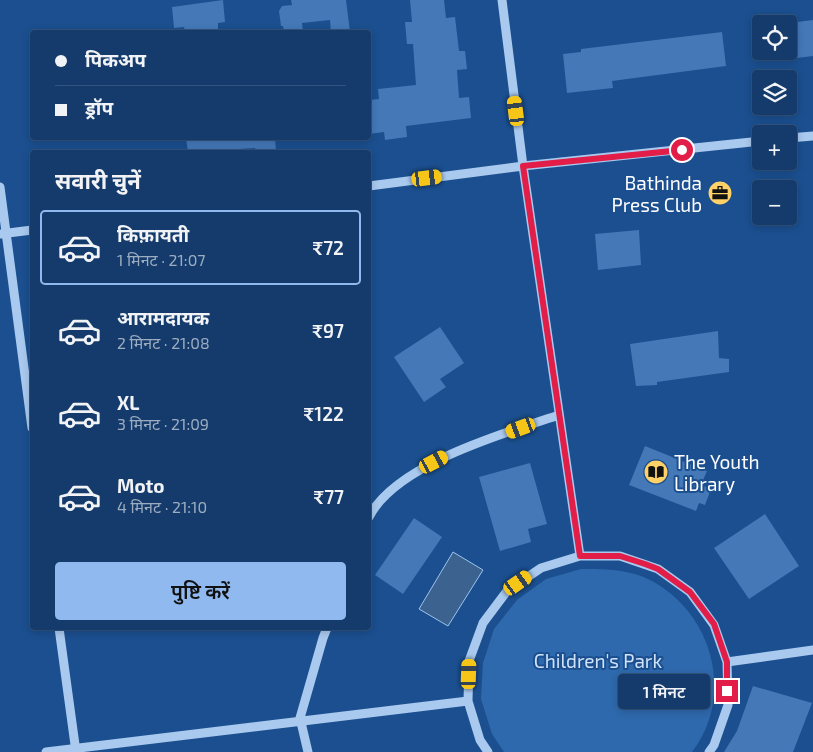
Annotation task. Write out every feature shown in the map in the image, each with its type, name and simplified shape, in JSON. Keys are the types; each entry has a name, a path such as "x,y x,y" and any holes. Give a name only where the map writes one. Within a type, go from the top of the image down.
{"street":[{"path":"502,0 523,166 580,556"},
{"path":"797,137 813,136"},
{"path":"371,186 523,166 752,142"},
{"path":"0,187 3,234 30,415"},
{"path":"3,234 30,230"},
{"path":"371,514 384,496 420,470 447,455 559,414"},
{"path":"488,752 480,740 468,701 469,661 483,623 507,591 541,568 580,556 620,556 658,569 674,580 690,592 714,624 727,662 728,705 714,745 709,752"},
{"path":"59,630 76,750"},
{"path":"308,752 301,721 302,710 309,693 326,630"},
{"path":"727,662 813,650"},
{"path":"46,752 76,750 468,701"}],"green space":[{"name":"Children's Park","path":"581,569 617,570 635,574 652,581 673,596 690,614 703,635 711,658 714,682 712,706 705,730 692,752 504,752 492,734 481,699 483,663 494,629 517,600 546,579"}],"shaded area":[{"path":"453,552 483,570 448,626 419,609"}],"building":[{"path":"223,0 225,22 218,23 218,30 185,30 184,27 174,28 172,7"},
{"path":"291,0 346,0 350,30 331,30 330,20 302,23 303,30 284,30 283,26 281,26 279,11 282,6 292,5"},
{"path":"410,0 444,0 446,18 455,17 459,51 465,51 467,69 457,70 459,98 469,97 471,118 406,126 407,137 385,140 384,132 371,134 371,100 379,99 378,89 416,85 413,44 407,44 405,22 412,22"},
{"path":"813,20 813,56 797,58 797,22"},
{"path":"722,32 726,66 612,81 613,88 567,93 563,54 581,52 581,49"},
{"path":"186,140 275,140 276,150 256,150 255,148 188,150"},
{"path":"639,230 641,265 598,270 595,234"},
{"path":"440,327 464,363 440,379 446,387 424,402 394,357"},
{"path":"718,331 719,358 729,359 729,372 657,382 657,385 636,386 630,344"},
{"path":"645,446 707,471 701,485 711,489 705,505 699,503 696,511 629,485"},
{"path":"530,463 547,524 528,529 531,542 500,551 479,477"},
{"path":"765,514 799,566 749,599 714,548"},
{"path":"414,518 442,537 403,594 375,575"},
{"path":"753,686 812,703 793,752 724,752 737,731"}],"place":[{"name":"Bathinda Press Club","path":"720,193"},
{"name":"The Youth Library","path":"656,472"}],"route":[{"path":"682,150 523,166 580,556 620,556 645,564 658,569 690,592 714,624 727,662 727,691"}]}
